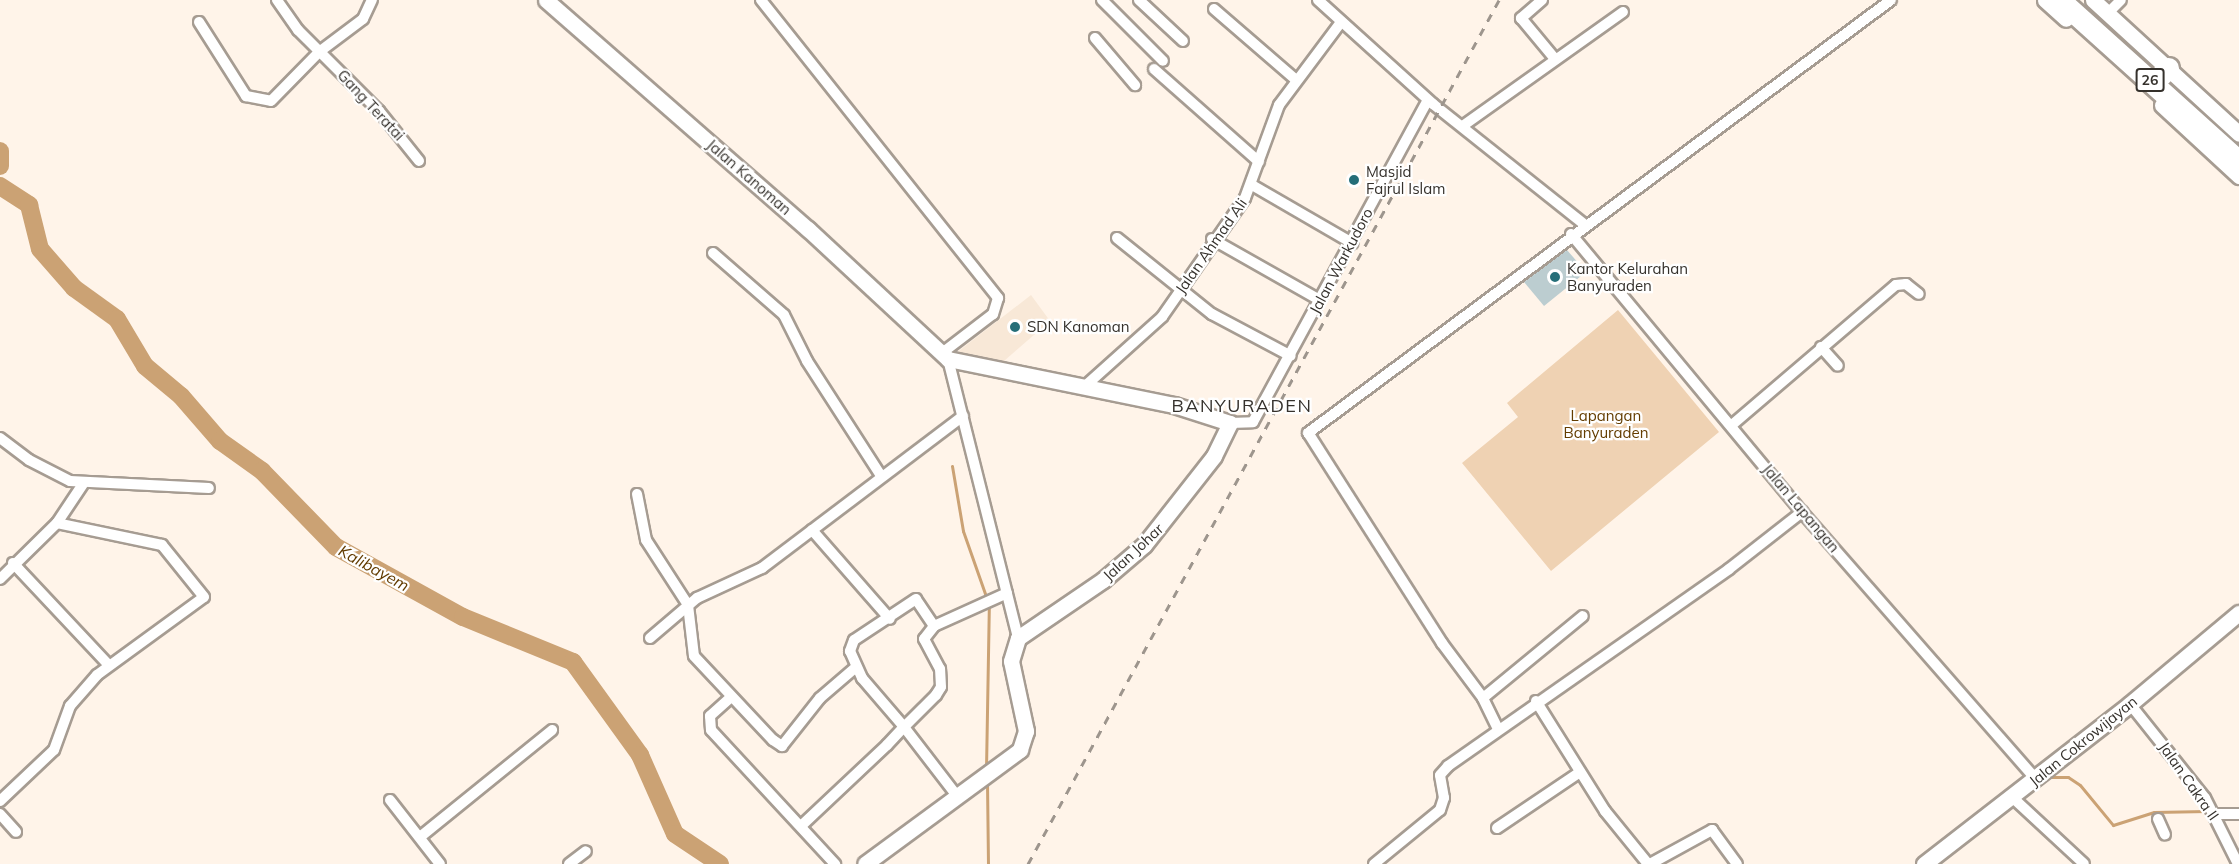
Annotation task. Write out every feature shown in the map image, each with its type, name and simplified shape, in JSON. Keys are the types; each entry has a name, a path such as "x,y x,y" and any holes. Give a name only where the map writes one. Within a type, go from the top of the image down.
{"highway":[{"name":"26","path":"2060,0 2224,131"},
{"name":"26","path":"2081,0 2165,72 2224,131 2239,161"}],"street":[{"name":"Gang Teratai","path":"277,0 319,52 379,111 419,161"},
{"path":"199,22 246,96 271,100 319,52 363,19 372,0"},
{"name":"Jalan Kanoman","path":"546,0 945,356"},
{"path":"760,0 998,298 993,314 945,356"},
{"path":"1102,0 1163,61"},
{"path":"1139,0 1183,41"},
{"path":"1318,0 1428,100 1464,125 1584,224"},
{"path":"1542,0 1521,18 1555,60"},
{"path":"1498,729 1483,698 1442,642 1308,433 1449,324 1891,0"},
{"path":"2045,0 2239,176"},
{"path":"2093,0 2165,72"},
{"path":"2108,13 2121,0"},
{"path":"1214,9 1295,79"},
{"path":"1464,125 1623,12"},
{"name":"Jalan Ahmad Ali","path":"1084,387 1150,331 1179,290 1212,239 1252,185 1271,119 1295,79 1341,22"},
{"path":"1095,38 1135,85"},
{"path":"1154,69 1259,162"},
{"name":"Jalan Warkudoro","path":"1230,423 1253,422 1291,356 1428,100"},
{"path":"1252,185 1352,243"},
{"name":"Jalan Lapangan","path":"1571,234 1733,424 1802,512 2036,779"},
{"path":"1117,238 1179,290 1236,328 1291,356"},
{"path":"1212,239 1320,300"},
{"path":"713,253 784,315 807,361 880,476"},
{"path":"1733,424 1896,285 1906,284 1919,294"},
{"path":"1821,347 1838,366"},
{"path":"945,356 1174,405 1230,423"},
{"path":"865,864 1013,757 1026,738 1011,661 1018,638 963,416 945,356"},
{"path":"650,638 688,605 762,568 880,476 963,416"},
{"name":"Jalan Johar","path":"1018,638 1103,580 1144,545 1214,456 1230,423"},
{"path":"0,438 49,472 83,484 209,488"},
{"path":"0,579 13,563 57,523 83,484"},
{"path":"637,494 646,540 688,605 694,656 730,698 782,746 820,698 856,667"},
{"path":"1374,864 1430,822 1444,798 1440,775 1536,701 1730,570 1802,512"},
{"path":"0,801 54,750 71,705 108,664 204,597 162,545 57,523"},
{"path":"812,530 890,619"},
{"path":"13,563 108,664"},
{"path":"801,826 904,727 942,682 924,639 934,626 1007,593"},
{"path":"934,626 916,599 890,619 852,642 856,667 958,797"},
{"name":"Jalan Cokrowijayan","path":"1924,864 2036,779 2239,613"},
{"path":"1483,698 1583,616"},
{"path":"730,698 710,716 711,730 835,864"},
{"path":"1536,701 1580,772 1649,864 1712,830 1737,864"},
{"name":"Jalan Cakra II","path":"2130,704 2205,798 2238,864"},
{"path":"420,837 552,730"},
{"path":"1497,828 1580,772"},
{"path":"2012,797 2084,864"},
{"path":"390,800 440,864"},
{"path":"2214,812 2239,814"},
{"path":"0,814 16,831"},
{"path":"2158,819 2165,835"},
{"path":"569,864 586,851"}],"shaded area":[{"name":"SDN Kanoman","path":"1031,295 1050,321 996,368 951,357"}],"green space":[{"name":"Lapangan Banyuraden","path":"1618,310 1719,432 1551,571 1462,463 1518,417 1507,403"}],"building":[{"name":"Kantor Kelurahan Banyuraden","path":"1567,250 1586,272 1544,306 1524,282"}],"waterway":[{"name":"Kalibayem","path":"0,151 0,166"},
{"name":"Kalibayem","path":"0,186 29,205 40,249 74,288 117,319 145,366 181,396 220,441 262,471 336,547 463,617 573,662 640,755 675,834 720,864"},
{"path":"952,466 963,531 987,599"},
{"path":"986,769 989,605"},
{"path":"2051,777 2068,777 2080,785 2113,825 2154,812 2207,811"},
{"path":"987,782 988,864"}],"railway":[{"path":"1028,864 1499,0"}],"place":[{"name":"Masjid Fajrul Islam","path":"1354,180"},
{"name":"Kantor Kelurahan Banyuraden","path":"1555,277"},
{"name":"SDN Kanoman","path":"1015,327"}],"district":[{"name":"BANYURADEN","path":"1242,406"}]}
